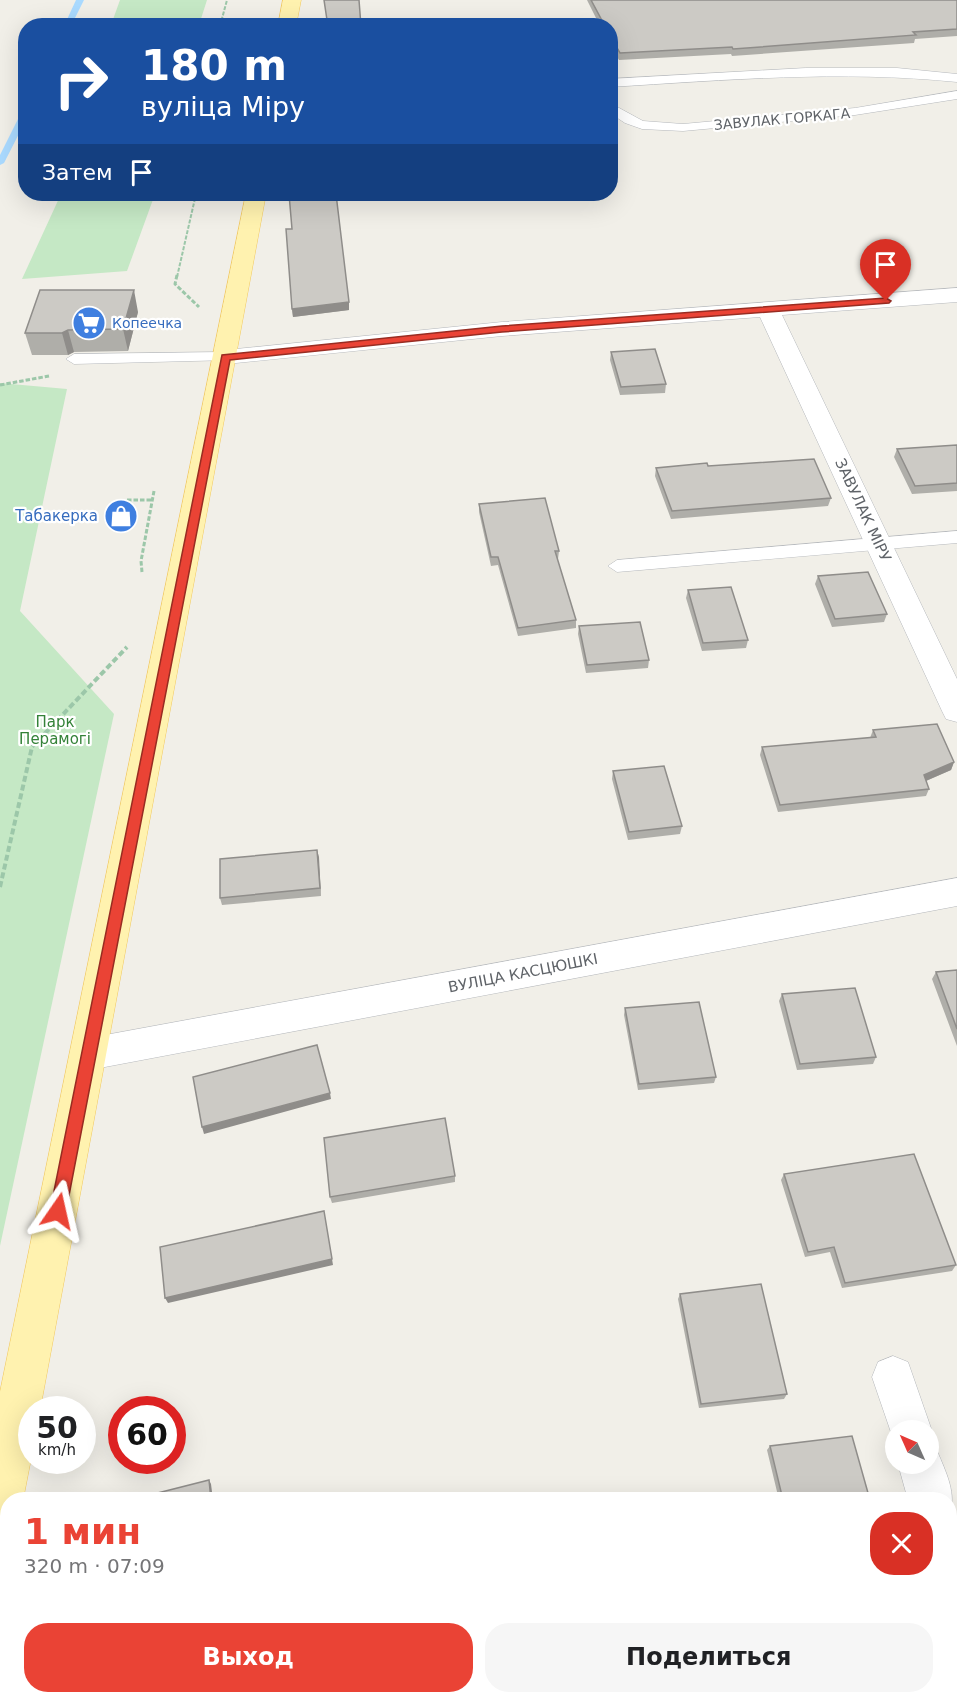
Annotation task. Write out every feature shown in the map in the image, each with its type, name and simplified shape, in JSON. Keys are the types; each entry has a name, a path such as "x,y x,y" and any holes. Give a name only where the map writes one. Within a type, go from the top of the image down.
{"main road":[{"path":"289,18 292,0"},
{"path":"2,1492 255,201"}],"street":[{"path":"225,357 502,329 957,295"},
{"name":"ЗАВУЛАК МІРУ","path":"768,310 957,711"},
{"name":"ВУЛІЦА КАСЦЮШКІ","path":"89,1054 957,892"},
{"path":"893,1377 907,1420"},
{"path":"923,1474 929,1492"}],"lane":[{"path":"618,83 806,72 897,72 957,78"},
{"name":"ЗАВУЛАК ГОРКАГА","path":"618,113 639,124 659,127 692,127 887,110 957,95"},
{"path":"75,359 225,357"},
{"path":"617,566 957,537"}],"path":[{"path":"222,18 227,0"},
{"path":"194,201 175,284 207,314"},
{"path":"142,584 141,561 154,490"},
{"path":"0,887 32,747 129,646"}],"green space":[{"path":"120,0 207,0 201,18 114,18"},
{"path":"58,201 152,201 127,271 22,279"},
{"name":"Парк Перамогі","path":"0,383 67,389 20,611 114,714 0,1246"}],"building":[{"path":"324,0 359,0 360,18 327,18"},
{"path":"591,0 957,0 957,29 913,32 916,35 733,49 732,47 620,53 618,50 618,18 601,18"},
{"path":"290,201 337,201 349,302 292,309 286,229 292,229"},
{"path":"40,290 134,290 123,329 25,333"},
{"path":"655,349 666,384 621,387 611,352"},
{"path":"957,445 957,483 915,486 897,449"},
{"path":"814,459 831,498 672,511 656,468 707,463 708,466"},
{"path":"545,498 559,551 555,551 576,620 518,628 498,557 491,557 479,504"},
{"path":"868,572 887,614 835,619 818,576"},
{"path":"731,587 748,640 703,643 688,590"},
{"path":"640,622 649,660 587,665 579,626"},
{"path":"937,724 954,762 924,775 929,789 780,805 762,747 876,737 873,730"},
{"path":"664,766 682,826 629,832 613,771"},
{"path":"317,850 320,888 220,898 220,859"},
{"path":"957,970 957,1029 936,972"},
{"path":"855,988 876,1057 800,1064 782,994"},
{"path":"699,1002 716,1077 639,1084 625,1008"},
{"path":"317,1045 330,1093 202,1127 193,1077"},
{"path":"445,1118 455,1176 330,1197 324,1138"},
{"path":"914,1154 956,1265 845,1283 834,1247 808,1252 784,1174"},
{"path":"324,1211 332,1259 165,1298 160,1247"},
{"path":"761,1284 787,1394 701,1404 680,1294"},
{"path":"852,1436 868,1492 781,1492 770,1446"},
{"path":"209,1480 210,1492 162,1492"}],"waterway":[{"path":"71,18 80,0"},
{"path":"0,163 18,127"}],"place":[{"name":"Копеечка","path":"89,323"},
{"name":"Табакерка","path":"121,516"}],"route":[{"path":"58,1211 225,357 254,356 502,329 886,301"}]}
